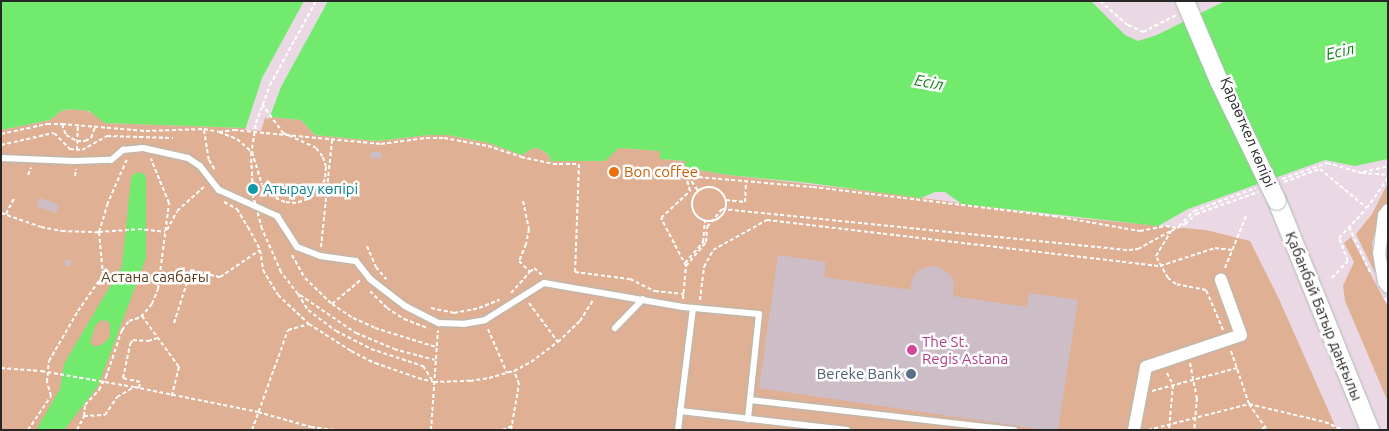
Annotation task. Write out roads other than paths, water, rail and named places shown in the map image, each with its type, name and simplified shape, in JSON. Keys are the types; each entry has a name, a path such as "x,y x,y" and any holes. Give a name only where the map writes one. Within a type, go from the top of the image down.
{"main road":[{"name":"Қараөткел көпірі","path":"1183,6 1218,81 1276,193"},
{"name":"Қабанбай Батыр даңғылы","path":"1276,193 1368,427"}],"street":[{"path":"1385,291 1379,254 1384,216 1388,210"},
{"path":"1134,430 1146,366 1241,336 1221,280"}],"lane":[{"path":"1,158 111,160 123,150 143,148 188,158 200,166 220,190 277,216 297,247 320,256 356,261 367,275 405,306 439,323 463,324 485,320 544,283 683,307 759,314 748,419"},
{"path":"615,328 643,299"},
{"path":"678,430 696,308"},
{"path":"750,400 1014,430"},
{"path":"680,410 847,430"}],"water":[{"name":"Есіл","path":"1,1 1091,1 1125,35 1138,41 1157,35 1225,1 1388,1 1388,159 1355,166 1325,160 1188,209 1158,226 962,204 945,192 935,192 921,198 809,183 729,175 685,168 685,161 660,159 660,151 619,148 605,161 551,161 548,154 540,149 533,148 522,155 489,143 448,135 428,135 377,141 315,135 301,120 263,116 246,128 105,123 89,111 70,109 61,111 50,120 1,130"},
{"path":"140,172 145,175 146,180 146,258 98,386 64,430 36,430 60,389 64,364 122,266 132,175","holes":["101,320 107,321 110,324 110,337 103,344 95,347 90,343 95,326"]}],"place":[{"name":"Bon coffee","path":"614,172"},
{"name":"Атырау көпірі","path":"253,189"},
{"name":"The St. Regis Astana","path":"912,350"},
{"name":"Bereke Bank","path":"911,374"}],"park label":[{"name":"Астана саябағы","path":"155,277"}]}
